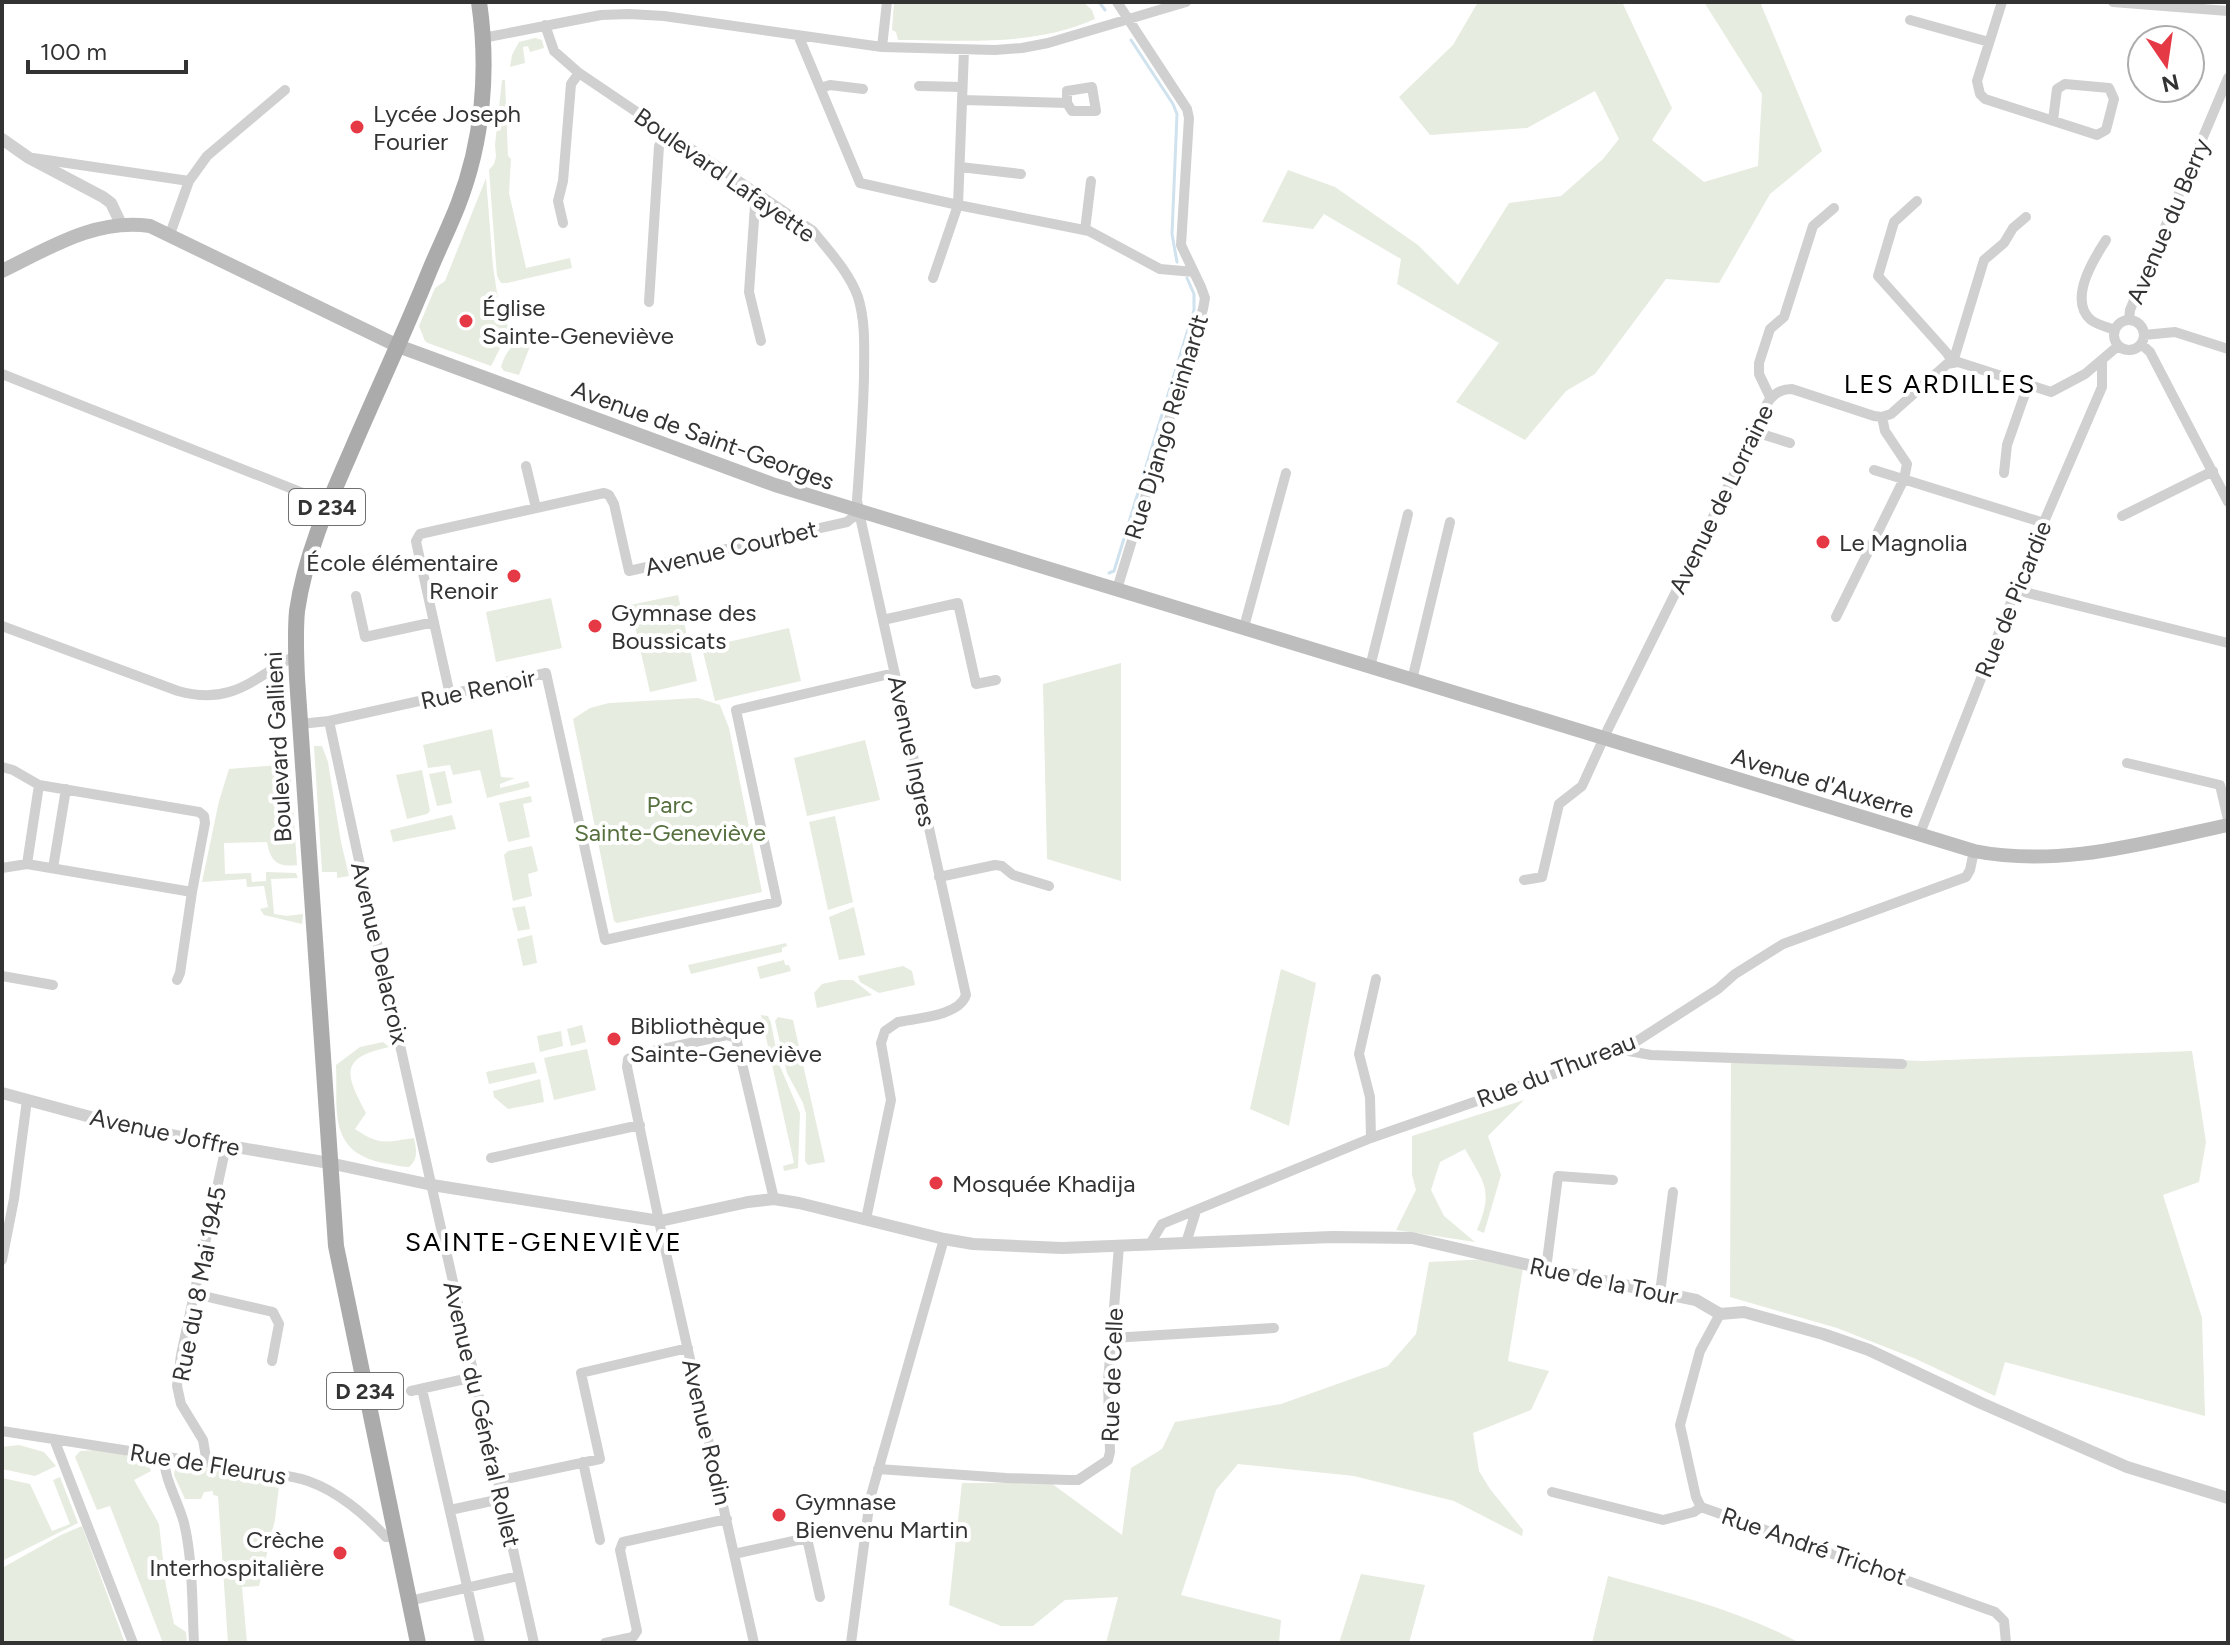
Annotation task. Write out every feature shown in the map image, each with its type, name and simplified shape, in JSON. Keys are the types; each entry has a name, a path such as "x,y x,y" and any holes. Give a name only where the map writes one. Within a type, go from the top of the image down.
{"main road":[{"name":"D 234","path":"398,346 458,204 471,163 482,102 483,38 479,2"},
{"name":"Avenue de Saint-Georges","path":"2,271 86,231 121,224 150,226 398,346 701,459 859,512 1412,680"},
{"name":"Boulevard Gallieni","path":"329,1163 296,655 297,611 308,559 328,503 398,346"},
{"name":"Avenue d'Auxerre","path":"1412,680 1974,851 2019,858 2072,856 2228,825"},
{"name":"D 234","path":"329,1163 336,1246 418,1643"}],"street":[{"path":"882,47 887,2"},
{"name":"Rue Django Reinhardt","path":"1117,2 1187,109 1181,245 1205,298 1117,589"},
{"path":"483,38 601,15 629,14 664,16 882,47 964,50 1022,48 1078,36 1186,2"},
{"path":"2002,2 1977,81 1980,94 1985,99 2097,135 2106,130 2114,99 2109,88 2065,84 2057,89 2053,120"},
{"path":"2113,2 2228,11"},
{"path":"1910,20 1989,42"},
{"name":"Boulevard Lafayette","path":"545,25 554,51 579,73 813,231 842,267 857,295 863,324 859,512"},
{"path":"798,35 860,183 1085,230 1160,269 1194,272"},
{"path":"933,278 958,205 964,50"},
{"path":"563,223 558,201 563,181 571,84 579,73"},
{"name":"Avenue du Berry","path":"2129,320 2130,310 2228,78"},
{"path":"821,88 830,85 863,89"},
{"path":"919,86 962,87"},
{"path":"170,234 189,181 207,156 285,90"},
{"path":"962,100 1067,103"},
{"path":"649,302 659,146 667,133"},
{"path":"2,139 29,158 103,197 111,203 121,224"},
{"path":"29,158 189,181"},
{"path":"960,167 1021,174"},
{"path":"1085,230 1091,181"},
{"path":"756,191 749,292 761,341"},
{"path":"1917,201 1894,222 1878,276 1953,362"},
{"path":"1770,397 1759,374 1759,363 1770,329 1784,317 1813,226 1834,208"},
{"path":"1953,362 1984,260 2004,243 2013,228 2026,217"},
{"path":"2106,240 2092,261 2081,297 2090,319 2115,330"},
{"path":"2228,349 2175,332 2142,340 2130,350 2118,346 2114,338 2115,330 2120,323 2129,320 2138,323 2142,340 2228,502"},
{"path":"1836,617 1904,479 1907,464 1885,431 1882,417 1891,414 1942,368 1953,362 2051,392 2085,374 2118,346"},
{"name":"Rue de Picardie","path":"1919,836 2016,590 2102,387 2102,361"},
{"path":"2,374 328,503"},
{"path":"2004,473 2007,445 2028,385"},
{"name":"Avenue de Lorraine","path":"1524,880 1542,877 1559,804 1582,786 1770,397 1783,389 1792,389 1882,417"},
{"path":"1755,432 1790,443"},
{"path":"526,466 536,508"},
{"path":"1874,470 2044,523"},
{"path":"2122,516 2213,471"},
{"path":"1244,627 1286,473"},
{"name":"Avenue Courbet","path":"450,695 417,546 417,537 425,532 598,494 609,495 614,504 629,571 847,522 859,512"},
{"name":"Avenue Ingres","path":"859,512 965,990 964,1001 957,1009 898,1022 891,1025 882,1037 891,1100 866,1219"},
{"path":"1370,667 1408,514"},
{"path":"1412,680 1450,522"},
{"path":"2016,590 2228,643"},
{"path":"356,596 365,637 434,622"},
{"path":"883,620 958,603 976,684 996,680"},
{"path":"2,626 196,695 224,695 243,688 296,655"},
{"name":"Rue Renoir","path":"300,724 329,721 546,673 605,940 777,902 736,710 894,673"},
{"name":"Avenue Delacroix","path":"329,721 432,1185"},
{"path":"2127,763 2220,785 2228,819"},
{"path":"2,767 39,785 199,812 205,820 177,980"},
{"path":"27,864 39,785"},
{"path":"53,868 66,789"},
{"name":"Rue du Thureau","path":"1150,1244 1162,1224 1371,1138 1623,1050 1783,944 1966,877 1974,851"},
{"path":"2,868 27,864 192,892"},
{"path":"939,877 995,865 1002,866 1013,875 1049,886"},
{"path":"2,976 53,985"},
{"path":"1371,1138 1370,1097 1359,1054 1376,979"},
{"name":"Avenue Rodin","path":"754,1643 660,1221 627,1067 628,1059 650,1051 734,1036 738,1041 774,1199"},
{"path":"1623,1050 1651,1055 1902,1064"},
{"name":"Avenue Joffre","path":"2,1093 120,1125 226,1146 329,1163 432,1185 660,1221"},
{"path":"2,1260 14,1199 27,1100"},
{"path":"491,1158 640,1125"},
{"name":"Rue du 8 Mai 1945","path":"207,1463 203,1440 181,1404 177,1386 226,1146"},
{"path":"1546,1269 1558,1176 1613,1180"},
{"name":"Avenue du Général Rollet","path":"432,1185 534,1643"},
{"path":"1660,1293 1673,1192"},
{"name":"Rue de la Tour","path":"660,1221 774,1199 973,1244 1047,1248 1332,1237 1412,1238 1696,1300 1720,1314 1744,1312 1823,1334 1869,1350 2127,1467 2228,1498"},
{"path":"1186,1243 1196,1211"},
{"path":"851,1643 866,1522 878,1469 944,1239"},
{"name":"Rue de Celle","path":"878,1469 1078,1480 1108,1460 1108,1382 1119,1246"},
{"path":"195,1294 273,1312 279,1324 272,1361"},
{"name":"Rue André Trichot","path":"1720,1314 1700,1351 1680,1425 1701,1507 1995,1612 2004,1621 2006,1643"},
{"path":"1112,1338 1274,1328"},
{"path":"497,1481 600,1459 581,1373 688,1348"},
{"path":"474,1377 417,1390 450,1510 480,1643"},
{"name":"Rue de Fleurus","path":"4,1432 307,1481 340,1496 386,1537 395,1537"},
{"path":"54,1439 133,1643"},
{"path":"164,1456 164,1471 177,1500 188,1541 194,1643"},
{"path":"583,1462 600,1540"},
{"path":"1552,1492 1663,1520 1694,1512 1701,1507"},
{"path":"450,1510 501,1499"},
{"path":"605,1643 633,1637 637,1631 620,1550 623,1542 727,1519"},
{"path":"734,1554 807,1538 820,1597"},
{"path":"409,1601 518,1576"}],"green space":[{"path":"894,2 1083,2 1092,10 1095,19 1071,28 1023,38 898,40 896,32 892,30"},
{"path":"1478,2 1622,2 1672,108 1652,140 1704,182 1758,166 1762,94 1704,2 1760,2 1822,151 1770,194 1719,283 1666,279 1595,374 1566,391 1525,440 1456,402 1499,343 1397,284 1401,259 1324,214 1313,229 1262,222 1288,170 1335,187 1418,245 1458,285 1509,203 1561,196 1603,159 1619,139 1595,91 1527,128 1430,135 1399,97 1453,45"},
{"path":"535,38 542,40 544,48 530,52 528,46 523,47 525,63 510,67 519,42"},
{"path":"502,80 505,80 508,156 511,159 509,193 526,268 570,258 572,268 507,283 501,283 497,276 489,170 496,157"},
{"path":"486,178 498,299 491,304 507,322 508,333 491,366 428,343 419,326 435,288 445,281"},
{"path":"534,336 519,375 504,371 501,367 513,346 522,339"},
{"path":"678,595 697,681 650,692 630,605"},
{"path":"551,598 562,648 496,662 486,612"},
{"path":"789,628 801,681 715,701 702,648"},
{"path":"1121,663 1121,881 1047,859 1043,684"},
{"name":"Parc Sainte-Geneviève","path":"698,698 720,705 729,728 762,892 617,923 614,921 573,719 590,708 609,703"},
{"path":"492,729 501,777 515,778 500,784 500,788 528,781 530,787 487,798 480,770 453,775 450,765 428,768 423,745"},
{"path":"865,740 880,800 807,816 794,758"},
{"path":"314,746 322,746 328,762 349,876 337,878 337,872 322,872"},
{"path":"290,764 297,865 284,865 276,861 270,854 267,842 224,843 225,874 251,873 252,882 266,881 266,872 296,873 298,878 271,879 274,914 303,914 302,924 264,915 260,909 268,907 264,886 247,887 246,879 202,882 229,769"},
{"path":"422,770 430,811 407,819 396,775"},
{"path":"445,771 452,803 437,806 429,774"},
{"path":"531,796 532,802 523,804 530,837 508,842 499,803"},
{"path":"452,815 456,829 393,842 390,830"},
{"path":"835,816 853,902 828,910 809,822"},
{"path":"532,846 538,871 528,874 532,896 513,901 504,855 508,851"},
{"path":"525,906 530,929 518,931 512,908"},
{"path":"854,907 865,955 839,960 829,917"},
{"path":"532,935 537,963 523,966 517,939"},
{"path":"786,943 782,952 691,974 688,965"},
{"path":"784,960 791,971 760,979 757,967"},
{"path":"903,966 912,971 915,985 879,993 860,982 858,976"},
{"path":"1281,969 1316,983 1289,1126 1250,1109"},
{"path":"853,980 872,995 817,1008 814,993 822,984"},
{"path":"761,1015 768,1016 771,1023 779,1064 800,1113 798,1168 784,1171 783,1166 794,1163"},
{"path":"778,1017 793,1020 825,1162 808,1165 805,1161 806,1114 787,1073 775,1021"},
{"path":"582,1025 586,1042 571,1046 567,1029"},
{"path":"561,1031 563,1046 540,1052 537,1036"},
{"path":"383,1042 389,1047 361,1056 351,1070 354,1088 366,1113 355,1129 383,1141 414,1138 416,1157 409,1167 365,1157 352,1149 339,1127 336,1065 360,1047"},
{"path":"587,1049 596,1090 554,1100 544,1058"},
{"path":"2192,1051 2206,1142 2199,1182 2163,1195 2202,1318 2205,1416 2005,1362 1995,1396 1916,1359 1837,1328 1730,1297 1731,1053 1922,1061"},
{"path":"534,1062 537,1073 489,1084 486,1072"},
{"path":"540,1079 544,1102 508,1109 494,1097 493,1091"},
{"path":"1524,1100 1488,1136 1501,1175 1484,1233 1477,1230 1485,1205 1484,1187 1465,1149 1440,1162 1431,1190 1444,1216 1475,1242 1396,1230 1416,1190 1412,1175 1412,1136"},
{"path":"1488,1259 1523,1268 1508,1361 1549,1371 1531,1410 1473,1433 1479,1471 1523,1530 1522,1536 1454,1501 1354,1476 1238,1464 1216,1490 1181,1595 1281,1620 1279,1643 1106,1643 1118,1597 1065,1600 1033,1626 1001,1626 949,1605 962,1483 1051,1483 1122,1535 1131,1468 1162,1449 1175,1422 1281,1404 1388,1366 1416,1334 1429,1262"},
{"path":"19,1445 44,1452 56,1466 35,1476 2,1469 2,1447"},
{"path":"96,1450 147,1462 151,1471 134,1480 159,1524 174,1624 186,1632 187,1643 163,1643 110,1506 97,1510 75,1457 80,1451"},
{"path":"182,1465 267,1479 279,1486 275,1520 259,1586 242,1587 247,1643 228,1643 218,1496 213,1495 213,1491 204,1492 201,1499 185,1499 174,1475 175,1469"},
{"path":"60,1477 78,1523 2,1561 2,1478 30,1484 52,1531 70,1524 53,1480"},
{"path":"82,1526 125,1643 2,1643 2,1568"},
{"path":"1361,1574 1425,1585 1409,1643 1339,1643"},
{"path":"1608,1576 1730,1612 1800,1643 1592,1643"}],"waterway":[{"path":"1099,2 1105,10"},
{"path":"1131,40 1177,114 1172,234 1177,262"},
{"path":"1109,573 1114,571 1194,310 1194,294 1187,278"}],"place":[{"name":"Lycée Joseph Fourier","path":"357,127"},
{"name":"Église Sainte-Geneviève","path":"466,321"},
{"name":"Le Magnolia","path":"1823,542"},
{"name":"École élémentaire Renoir","path":"514,576"},
{"name":"Gymnase des Boussicats","path":"595,626"},
{"name":"Bibliothèque Sainte-Geneviève","path":"614,1039"},
{"name":"Mosquée Khadija","path":"936,1183"},
{"name":"Gymnase Bienvenu Martin","path":"779,1515"},
{"name":"Crèche Interhospitalière","path":"340,1553"}],"district":[{"name":"LES ARDILLES","path":"1940,384"},
{"name":"SAINTE-GENEVIÈVE","path":"544,1242"}]}
